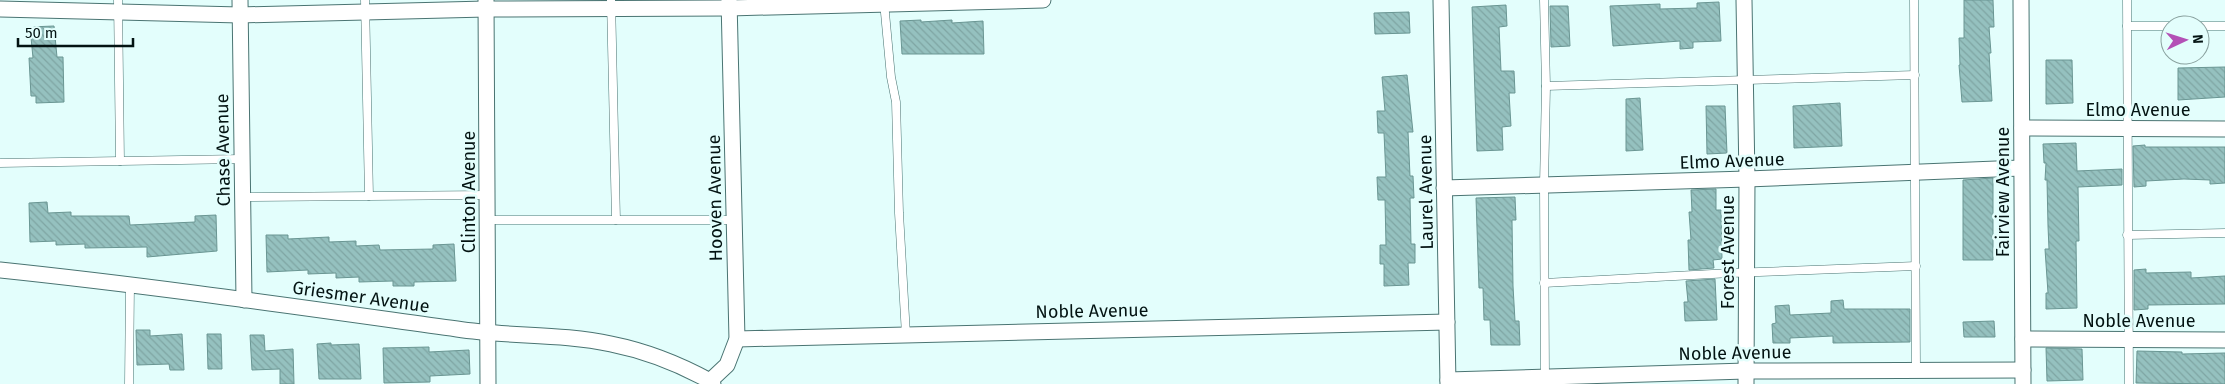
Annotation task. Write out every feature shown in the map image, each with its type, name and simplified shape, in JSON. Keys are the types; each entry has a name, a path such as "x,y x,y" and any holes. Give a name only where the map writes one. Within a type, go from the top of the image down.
{"street":[{"path":"0,8 729,4 1043,0"},
{"name":"Laurel Avenue","path":"1441,0 1448,382"},
{"name":"Forest Avenue","path":"1744,0 1747,179 1746,377"},
{"name":"Fairview Avenue","path":"2021,0 2023,377"},
{"name":"Hooven Avenue","path":"712,382 727,365 737,339 729,4"},
{"name":"Clinton Avenue","path":"486,5 488,384"},
{"name":"Chase Avenue","path":"240,7 244,300"},
{"name":"Elmo Avenue","path":"2022,128 2225,129"},
{"name":"Elmo Avenue","path":"1444,188 1747,179 2021,168"},
{"name":"Griesmer Avenue","path":"0,270 130,284 488,334 568,338 612,344 678,364 712,382"},
{"name":"Noble Avenue","path":"737,339 1447,322"},
{"name":"Noble Avenue","path":"2023,339 2225,340"},
{"name":"Noble Avenue","path":"1448,382 1746,377 1916,370 2023,377"}],"lane":[{"path":"1544,0 1546,86 1544,185 1545,380"},
{"path":"1914,0 1916,370"},
{"path":"2127,0 2127,339 2129,384"},
{"path":"884,2 891,77 896,102 899,212 906,335"},
{"path":"611,4 616,220"},
{"path":"118,6 120,161"},
{"path":"365,6 369,196"},
{"path":"2127,26 2160,26"},
{"path":"2210,26 2225,26"},
{"path":"1546,86 1915,75"},
{"path":"0,163 242,159"},
{"path":"242,197 487,195"},
{"path":"488,220 734,220"},
{"path":"2127,234 2225,234"},
{"path":"1544,283 1746,272 1916,266"},
{"path":"129,384 130,284"}],"building":[{"path":"1964,0 1993,0 1994,27 1989,27 1992,101 1962,102 1959,38 1964,38"},
{"path":"1719,2 1721,41 1693,42 1693,48 1680,49 1680,41 1613,46 1610,6 1660,4 1660,9 1697,8 1697,3"},
{"path":"1506,5 1507,26 1499,27 1501,71 1514,71 1515,93 1509,93 1511,126 1502,127 1503,150 1477,151 1472,7"},
{"path":"1550,6 1568,6 1570,46 1551,47"},
{"path":"1409,12 1410,33 1375,34 1374,13"},
{"path":"921,20 921,22 952,20 952,23 983,21 984,54 902,54 900,21"},
{"path":"54,26 57,57 63,57 64,102 36,103 36,96 31,96 29,58 33,58 30,27"},
{"path":"2046,60 2072,60 2073,103 2046,104"},
{"path":"2225,67 2225,97 2178,100 2178,68"},
{"path":"1407,75 1413,132 1408,132 1410,176 1413,176 1414,198 1410,198 1411,244 1415,244 1415,263 1408,263 1409,285 1384,286 1384,264 1380,264 1380,245 1386,245 1385,200 1378,200 1377,177 1386,177 1384,133 1378,133 1377,111 1385,111 1382,77"},
{"path":"1640,98 1643,150 1626,151 1626,99"},
{"path":"1840,103 1842,146 1794,148 1793,106"},
{"path":"1706,106 1725,106 1727,153 1707,154"},
{"path":"2076,143 2077,171 2122,169 2122,185 2078,187 2079,241 2076,241 2077,308 2046,309 2046,293 2048,293 2045,249 2049,249 2047,180 2045,180 2046,163 2044,163 2043,144"},
{"path":"2145,145 2145,147 2225,147 2225,183 2210,184 2210,180 2184,179 2146,181 2146,186 2134,187 2133,146"},
{"path":"1993,178 1993,260 1963,260 1963,180"},
{"path":"1716,189 1716,210 1721,210 1722,259 1713,260 1714,268 1689,270 1688,240 1691,240 1689,212 1692,212 1691,190"},
{"path":"1515,197 1516,220 1512,220 1513,286 1515,321 1519,321 1520,345 1491,345 1490,320 1484,320 1483,288 1479,288 1476,198"},
{"path":"47,202 48,213 71,212 71,216 129,216 130,225 195,222 195,216 216,215 217,251 147,257 147,247 85,248 85,244 56,245 56,241 30,242 29,203"},
{"path":"266,235 288,235 288,239 329,237 329,242 356,241 356,246 379,245 380,250 433,249 433,245 454,244 456,281 414,282 414,286 393,286 393,281 359,282 359,277 336,278 336,273 308,274 308,270 267,272"},
{"path":"2146,269 2146,273 2191,272 2191,278 2225,276 2225,304 2148,305 2148,309 2134,310 2134,270"},
{"path":"1715,279 1717,320 1685,321 1684,302 1688,302 1686,281"},
{"path":"1843,300 1844,309 1910,309 1910,342 1833,343 1833,336 1790,338 1790,343 1773,343 1772,324 1776,323 1775,306 1789,305 1790,315 1831,313 1831,301"},
{"path":"1994,321 1995,337 1964,337 1963,322"},
{"path":"136,330 150,330 150,336 182,334 184,370 170,370 169,364 137,365"},
{"path":"207,334 221,334 222,369 208,369"},
{"path":"250,335 264,335 265,351 293,349 294,384 280,384 280,369 252,370"},
{"path":"331,343 331,345 359,344 361,379 319,379 317,344"},
{"path":"429,347 429,352 469,350 470,374 430,376 430,382 384,383 383,348"},
{"path":"2046,348 2082,349 2083,380 2047,381"},
{"path":"2137,351 2182,352 2182,354 2225,353 2225,384 2136,383"}]}
